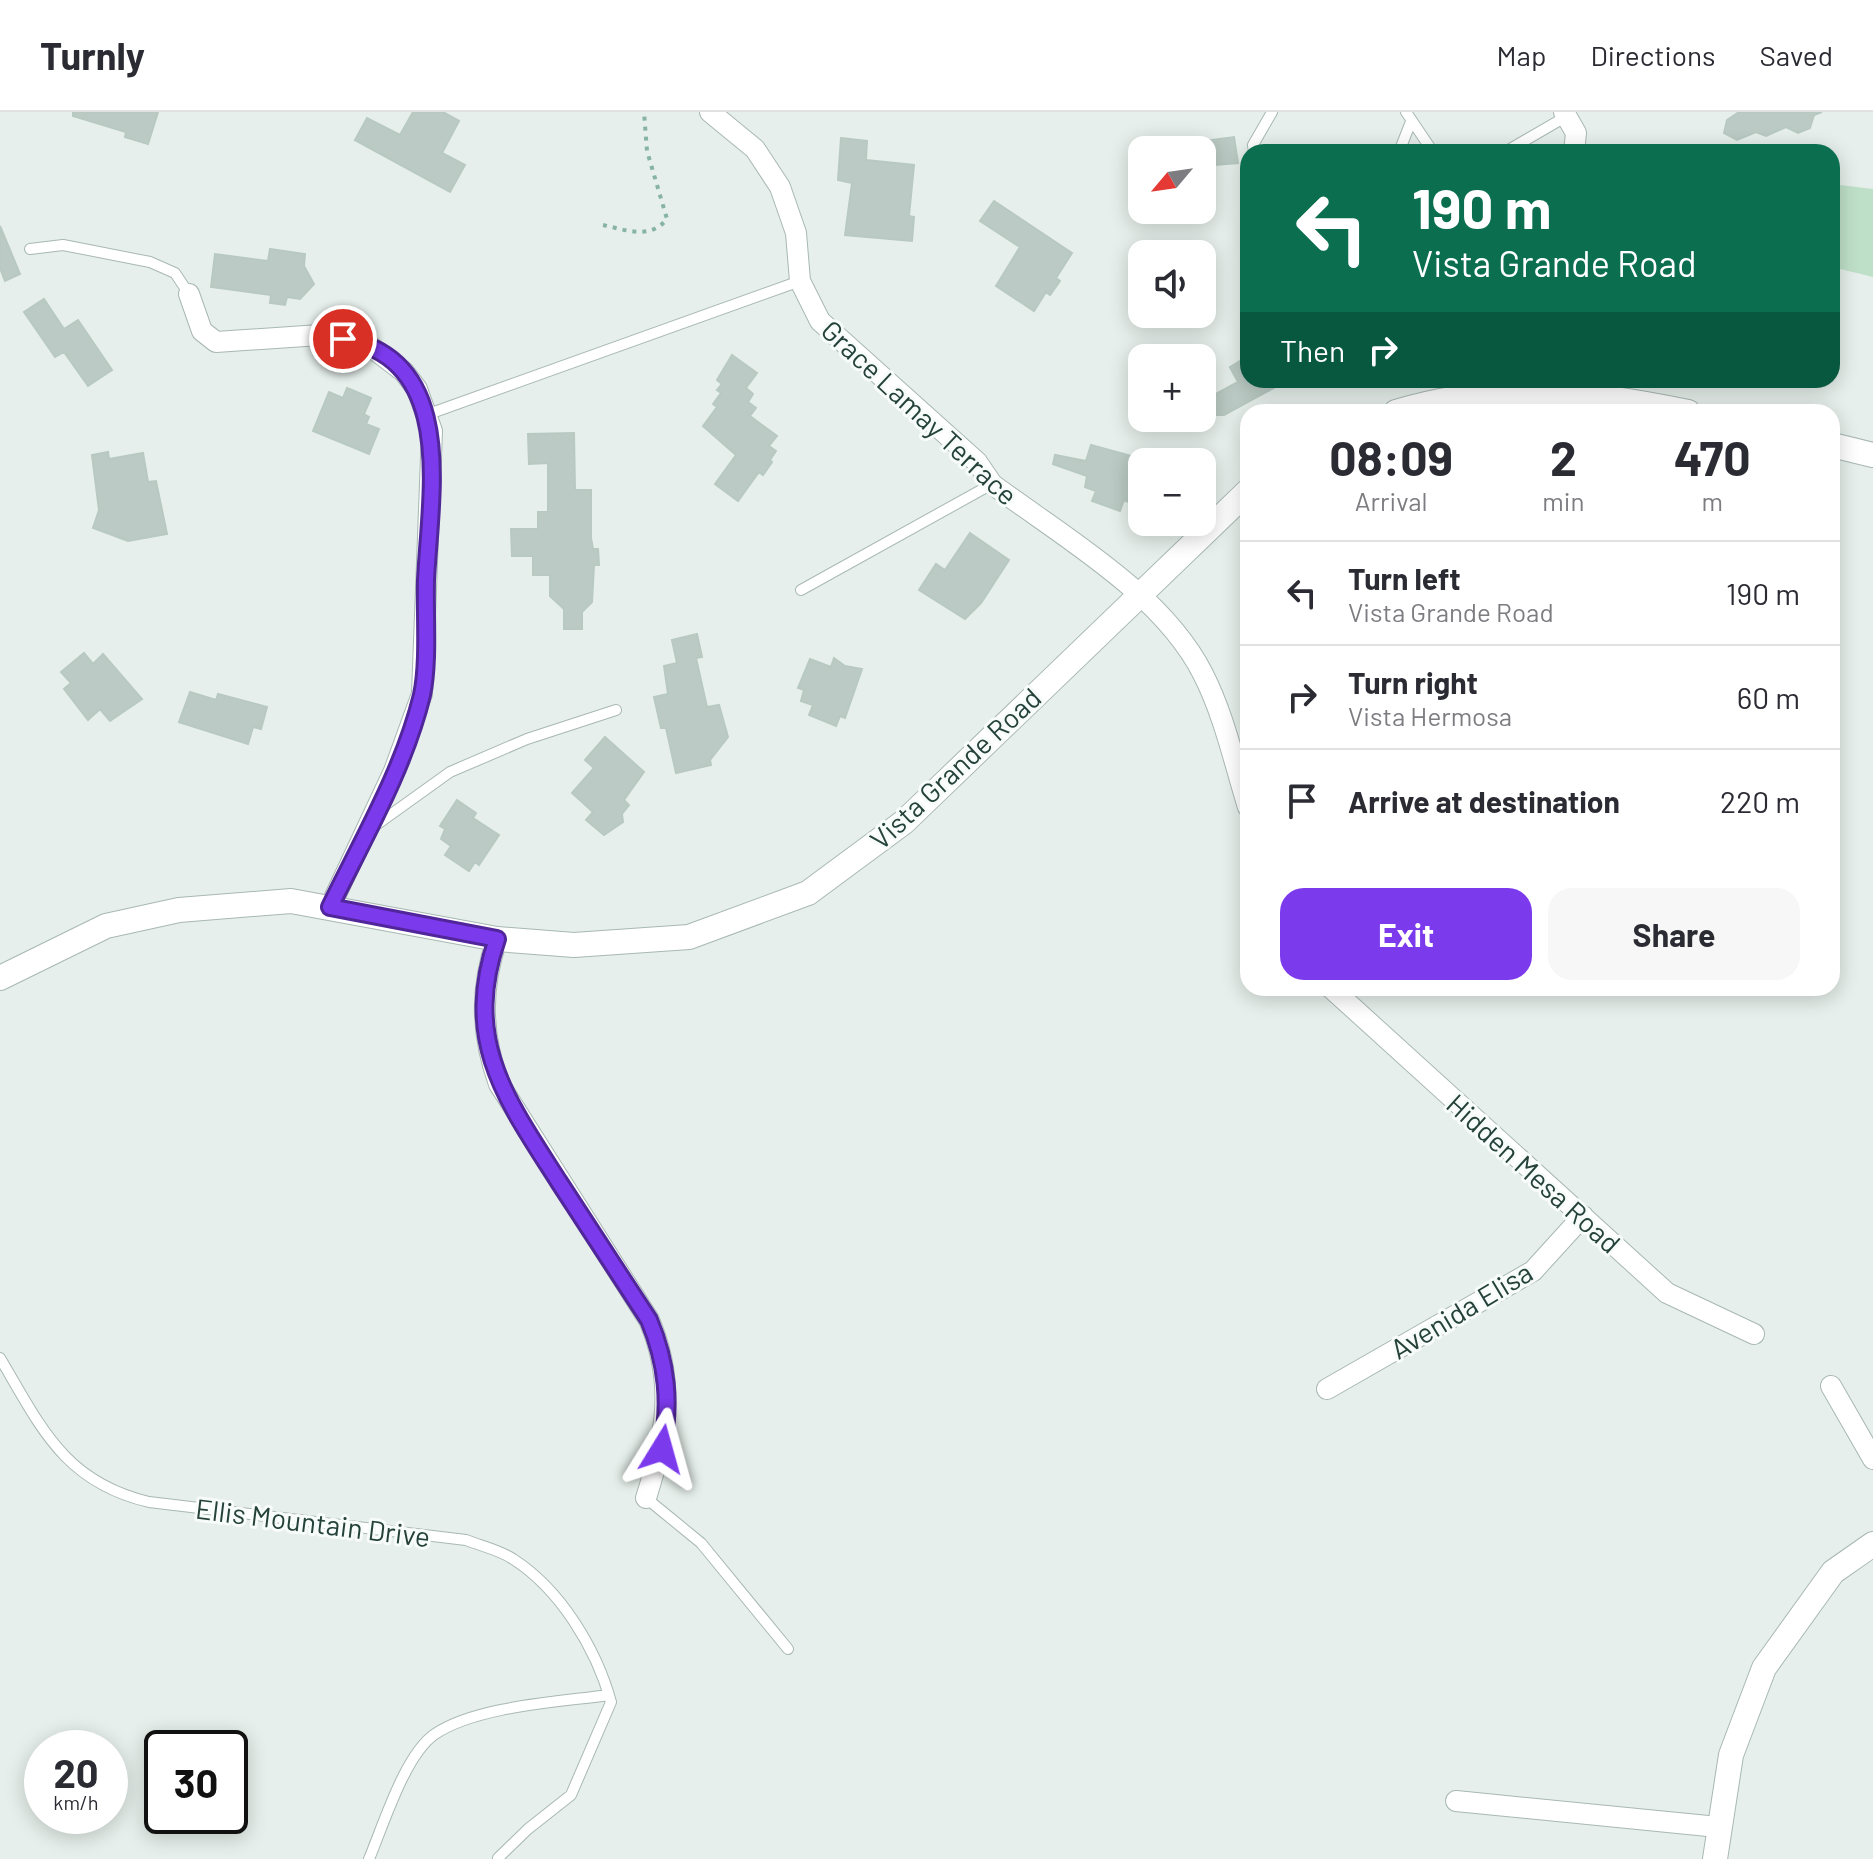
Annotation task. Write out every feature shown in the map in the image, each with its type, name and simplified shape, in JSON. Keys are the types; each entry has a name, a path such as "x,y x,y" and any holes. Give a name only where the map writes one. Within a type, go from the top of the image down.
{"street":[{"name":"Grace Lamay Terrace","path":"710,112 755,149 780,187 796,233 800,281 812,308 830,332 977,462 992,484 1138,594"},
{"path":"1565,114 1576,133 1575,144"},
{"path":"189,294 202,331 216,342 320,335 366,343 404,372 417,389 432,431 422,694 394,771 330,907"},
{"path":"1440,404 1539,388"},
{"path":"1566,388 1651,404"},
{"path":"1840,447 1873,455"},
{"name":"Vista Grande Road","path":"0,978 106,926 171,912 291,901 497,939 574,945 689,937 808,893 904,822 1240,498"},
{"path":"1138,594 1173,628 1202,671 1214,696 1240,781"},
{"path":"497,939 486,976 484,1015 491,1062 499,1084 649,1320 661,1353 667,1390 667,1419 646,1498"},
{"name":"Hidden Mesa Road","path":"1340,996 1667,1293 1754,1334"},
{"name":"Avenida Elisa","path":"1327,1389 1533,1271 1583,1216"},
{"path":"1831,1386 1873,1459"},
{"path":"1715,1859 1731,1755 1764,1668 1833,1572 1873,1544"},
{"path":"1456,1801 1718,1827"}],"lane":[{"path":"1254,144 1272,112"},
{"path":"1406,112 1410,124 1426,144"},
{"path":"1518,144 1565,114"},
{"path":"1402,144 1410,124"},
{"path":"30,249 63,245 150,262 175,273 189,294"},
{"path":"426,415 800,281"},
{"path":"801,590 992,484"},
{"path":"367,831 450,772 527,739 616,710"},
{"name":"Ellis Mountain Drive","path":"0,1358 55,1448 79,1472 112,1491 149,1502 466,1540 512,1558 558,1597 604,1679 610,1698"},
{"path":"646,1498 701,1543 788,1649"},
{"path":"498,1858 571,1795 610,1698"},
{"path":"369,1859 409,1767 433,1735 470,1718 610,1698"}],"path":[{"path":"603,225 648,232 658,230 667,219 647,151 644,112"}],"green space":[{"path":"1840,185 1873,189 1873,277 1840,269"}],"building":[{"path":"73,112 158,112 148,144 125,137 126,132 73,116"},
{"path":"413,112 443,112 459,121 442,153 465,165 450,192 355,140 367,118 400,135"},
{"path":"1739,112 1822,112 1814,115 1810,128 1798,133 1786,127 1766,136 1756,132 1737,140 1724,133 1727,120"},
{"path":"1234,137 1238,163 1216,165 1216,139"},
{"path":"841,138 867,141 866,160 914,165 909,216 914,217 912,241 845,235 852,183 838,180"},
{"path":"994,201 1072,253 1056,278 1060,281 1050,295 1046,292 1034,311 996,286 1020,247 980,221"},
{"path":"0,226 20,274 5,281 0,268"},
{"path":"270,249 305,254 304,266 314,284 300,299 287,297 285,305 270,303 271,295 211,287 215,254 268,261"},
{"path":"44,299 64,329 78,320 112,370 88,386 64,352 55,357 24,312"},
{"path":"732,355 757,373 746,388 753,394 748,402 756,408 750,416 777,436 769,446 776,451 770,460 772,462 763,475 759,472 738,501 715,484 736,455 703,426 717,407 713,404 721,393 717,390 722,384 717,380"},
{"path":"1240,361 1240,388 1273,388 1224,415 1216,415 1216,394 1238,382 1230,367"},
{"path":"347,388 371,398 364,414 369,417 366,424 379,429 369,454 313,431 329,392 343,398"},
{"path":"574,433 575,490 591,490 591,538 593,549 598,549 599,565 594,565 592,602 582,612 582,629 564,629 564,609 550,596 550,575 533,575 533,556 512,556 511,529 538,529 538,512 548,512 548,463 529,464 528,434"},
{"path":"1091,445 1128,455 1128,502 1124,500 1120,511 1092,501 1096,491 1085,487 1087,476 1053,464 1055,455 1086,461"},
{"path":"108,452 109,459 143,453 148,482 156,481 167,534 128,541 93,528 99,510 92,455"},
{"path":"970,533 1009,560 981,603 965,619 919,590 936,564 945,570"},
{"path":"697,634 702,657 696,658 707,707 719,705 728,737 710,760 711,765 676,773 666,728 661,728 654,697 668,694 664,666 677,663 672,640"},
{"path":"84,653 93,664 103,654 142,699 110,721 100,709 88,720 64,689 71,683 61,672"},
{"path":"834,658 845,666 862,669 845,718 840,716 836,726 809,715 813,705 801,701 804,690 798,688 810,659 831,667"},
{"path":"190,692 216,700 218,694 267,707 261,729 253,727 248,744 179,722"},
{"path":"605,737 644,772 624,800 629,805 622,814 623,822 604,835 586,820 593,812 572,793 594,768 585,760"},
{"path":"457,800 476,813 473,818 499,835 479,865 475,862 469,871 445,855 451,846 441,839 445,829 440,826"}],"route":[{"path":"343,339 366,343 404,372 417,389 432,431 422,694 383,797 330,907 497,939 484,995 486,1038 491,1062 509,1105 649,1320 665,1370 667,1410 662,1449"}]}
